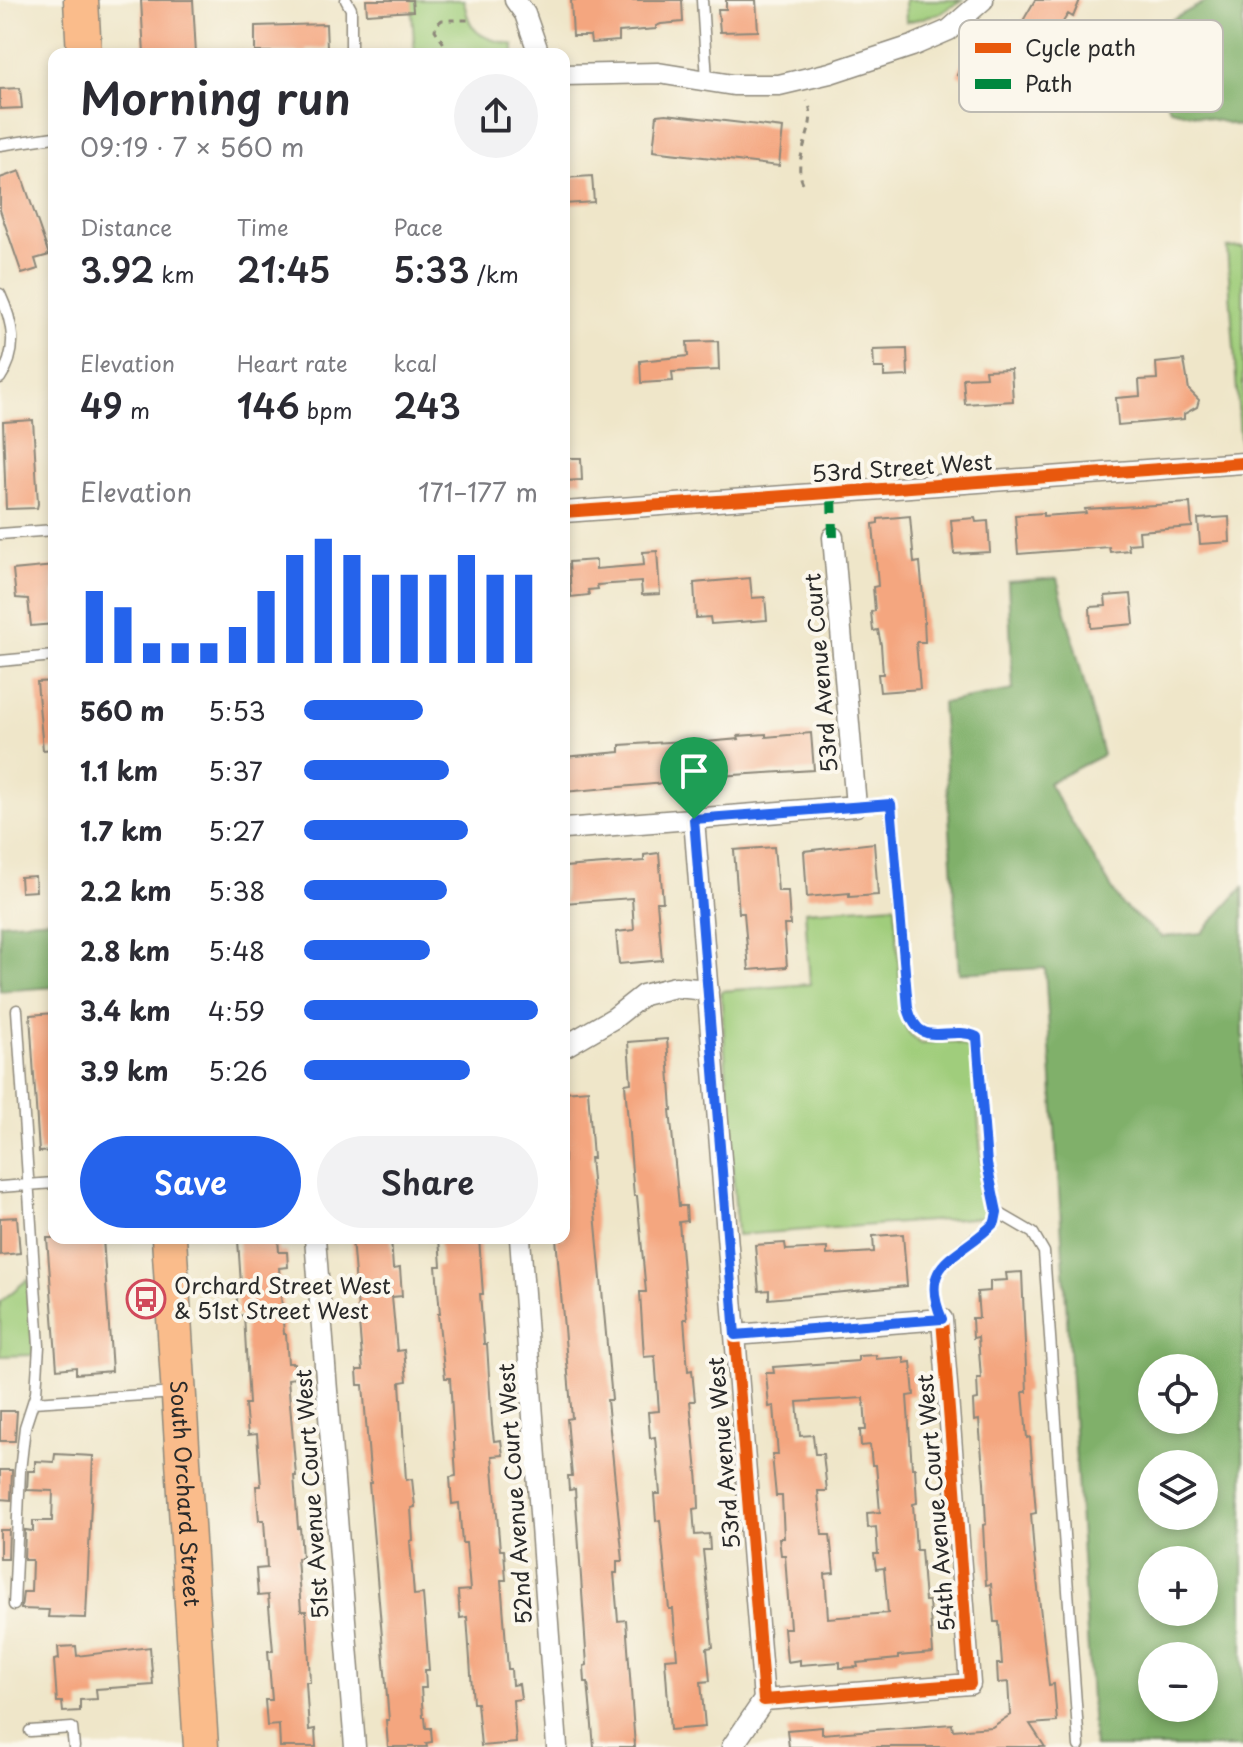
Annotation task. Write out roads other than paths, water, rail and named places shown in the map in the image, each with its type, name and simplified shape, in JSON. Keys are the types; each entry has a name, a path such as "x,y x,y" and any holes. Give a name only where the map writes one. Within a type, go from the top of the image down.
{"main road":[{"path":"81,0 84,48"},
{"name":"South Orchard Street","path":"169,1244 201,1747"}],"street":[{"path":"515,0 525,14 537,48"},
{"path":"963,20 982,2"},
{"path":"570,75 658,73 733,85 765,86 798,82 938,36 959,23"},
{"name":"53rd Street West","path":"570,512 1243,463"},
{"name":"53rd Avenue Court","path":"833,537 856,806"},
{"path":"570,829 856,806"},
{"name":"53rd Avenue West","path":"694,819 764,1700"},
{"path":"570,1044 614,1018 643,995 675,987 708,990"},
{"name":"51st Avenue Court West","path":"315,1244 355,1747"},
{"name":"52nd Avenue Court West","path":"520,1244 557,1747"},
{"path":"735,1335 942,1319"},
{"name":"54th Avenue Court West","path":"764,1700 970,1684 942,1319"},
{"path":"732,1747 764,1700"}],"lane":[{"path":"346,0 351,9 351,48"},
{"path":"702,0 707,80"},
{"path":"0,145 48,138"},
{"path":"0,294 9,313 13,340 11,356 0,378"},
{"path":"0,534 48,530"},
{"path":"0,661 48,657"},
{"path":"856,806 891,804 908,1008 914,1025 930,1034 965,1033 977,1037 987,1164 997,1212 995,1222 989,1229 944,1264 934,1280 932,1292 942,1319"},
{"path":"14,1605 20,1471 25,1427 39,1366 17,1010"},
{"path":"0,1187 48,1183"},
{"path":"997,1212 1033,1233 1044,1252 1079,1746"},
{"path":"33,1402 178,1393"},
{"path":"30,1731 72,1728 74,1747"}],"place":[{"name":"Orchard Street West & 51st Street West","path":"146,1299"}]}
